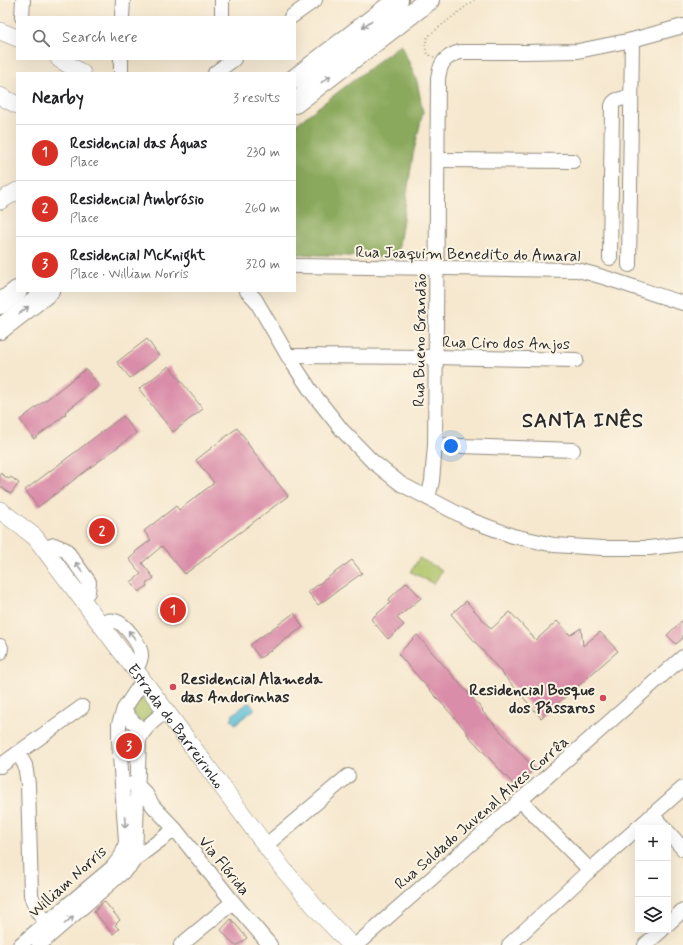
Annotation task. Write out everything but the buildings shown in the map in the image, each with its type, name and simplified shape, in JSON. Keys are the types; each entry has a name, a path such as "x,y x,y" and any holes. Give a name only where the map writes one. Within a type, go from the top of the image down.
{"highway":[{"path":"296,78 398,0"},
{"path":"296,101 429,0"},
{"path":"0,304 16,292"},
{"path":"0,329 48,292"}],"main road":[{"path":"0,31 16,38"},
{"path":"61,60 80,72"},
{"path":"0,96 16,104"},
{"path":"0,201 16,192"},
{"name":"Estrada do Barreirinho","path":"0,510 34,537 140,676 265,846 322,915 351,945"}],"street":[{"path":"22,16 23,0"},
{"path":"122,16 123,0"},
{"path":"222,0 222,16"},
{"path":"292,16 315,0"},
{"path":"443,62 451,55 460,52 578,51 632,40 683,26"},
{"path":"629,265 632,40"},
{"path":"121,60 121,72"},
{"path":"220,67 232,60"},
{"name":"Rua Bueno Brandão","path":"428,498 432,481 435,445 438,79 443,62"},
{"path":"610,258 612,106 615,100 631,97"},
{"path":"438,160 573,161"},
{"name":"Rua Joaquim Benedito do Amaral","path":"296,266 437,269 555,268 577,270 598,275 683,303"},
{"path":"253,294 288,356 311,391 342,430 372,461 402,484 470,520 513,536 554,545 649,548 683,544"},
{"name":"Rua Ciro dos Anjos","path":"288,356 576,360"},
{"path":"435,445 573,450"},
{"path":"0,646 0,653"},
{"name":"Rua Soldado Juvenal Alves Corrêa","path":"356,945 683,657"},
{"name":"William Norris","path":"20,945 50,928 130,866 135,858 130,803 122,782 119,724 124,709 138,688 140,676"},
{"path":"0,766 82,707"},
{"path":"124,709 131,721 139,727 142,735"},
{"path":"142,735 152,722 166,711"},
{"name":"William Norris","path":"39,945 50,928 113,867 122,855 126,842 130,803 137,785 142,735"},
{"path":"18,753 25,765 28,784 31,895 37,911 50,928"},
{"path":"265,846 348,776"},
{"path":"122,782 137,785"},
{"name":"Via Flórida","path":"137,785 270,945"},
{"path":"509,945 590,870 683,788"},
{"path":"520,800 590,870"},
{"path":"130,803 154,806"},
{"path":"652,815 661,825"},
{"path":"135,858 175,829"},
{"path":"671,835 683,849"},
{"path":"181,945 233,902"},
{"path":"671,921 683,910"},
{"path":"645,945 659,933"}],"path":[{"path":"443,62 427,54 425,45 428,36 474,0"}],"green space":[{"path":"401,44 417,81 423,112 413,155 397,258 296,254 296,124"},
{"path":"419,558 442,570 434,584 411,572"},
{"path":"142,698 150,704 152,710 147,720 143,723 134,714 134,703"}],"water":[{"path":"249,702 255,709 235,724 231,719 233,717 232,715"}],"place":[{"name":"Residencial Ambrósio","path":"102,531"},
{"name":"Residencial das Águas","path":"173,610"},
{"name":"Residencial Alameda das Andorinhas","path":"173,687"},
{"name":"Residencial Bosque dos Pássaros","path":"603,698"},
{"name":"Residencial McKnight","path":"129,746"}],"district":[{"name":"SANTA INÊS","path":"583,420"}]}
